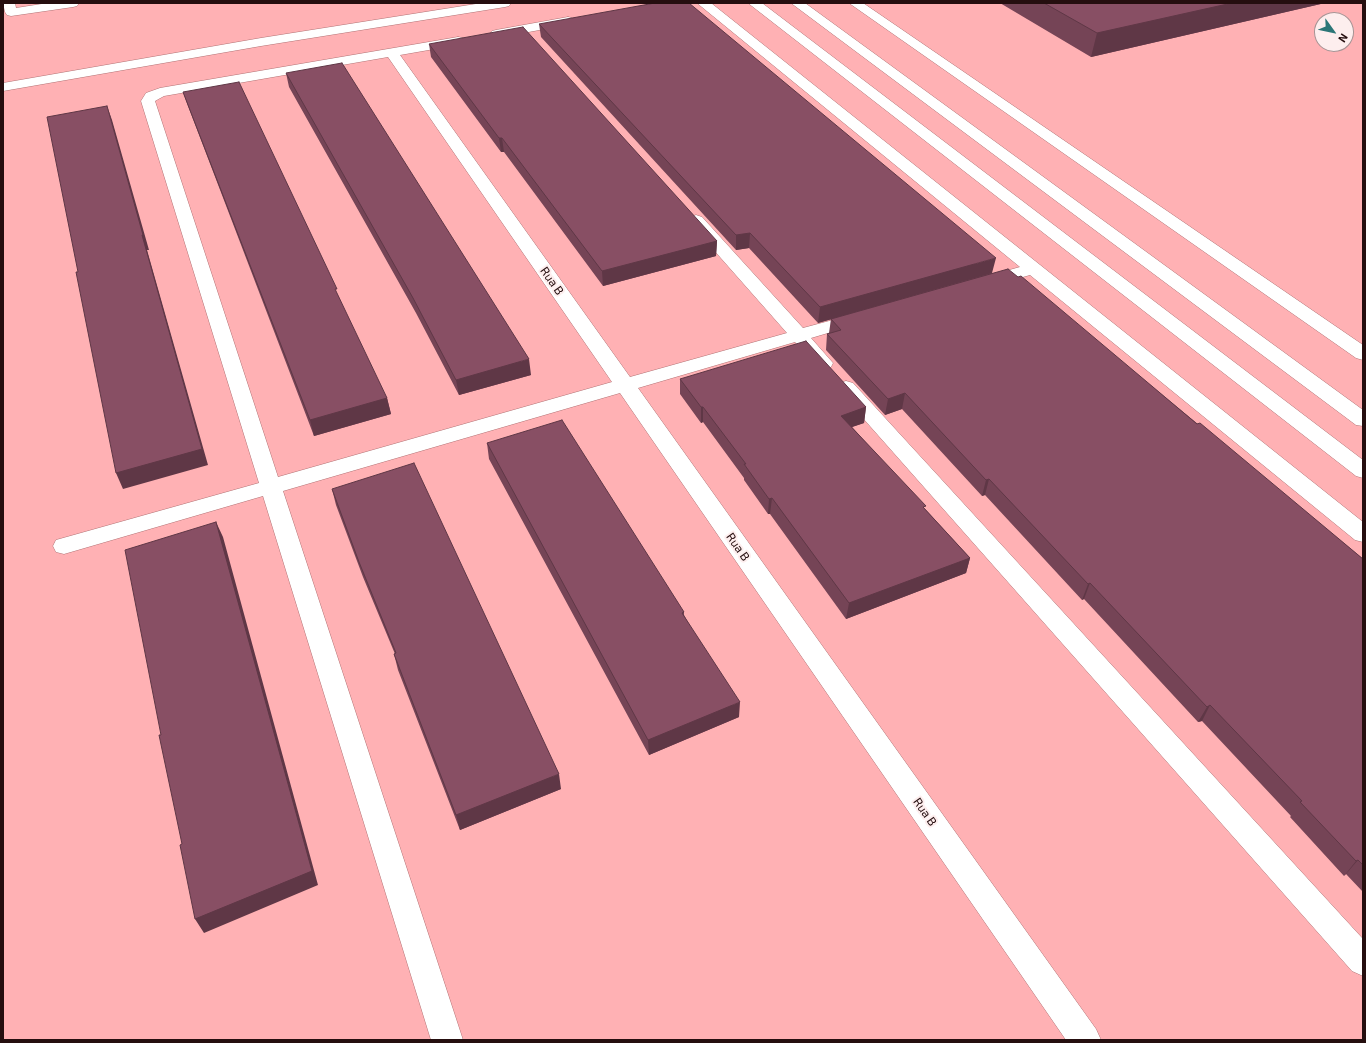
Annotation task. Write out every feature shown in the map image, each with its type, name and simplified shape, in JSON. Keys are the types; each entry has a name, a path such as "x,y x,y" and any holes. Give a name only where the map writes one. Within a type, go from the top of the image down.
{"street":[{"path":"9,3 11,12 73,3"},
{"path":"3,87 459,7 505,3"},
{"path":"703,3 1363,534"},
{"path":"754,3 1363,471"},
{"path":"797,3 1363,420"},
{"path":"855,3 1363,354"},
{"path":"447,1040 148,101 151,96 160,92 392,53 586,18"},
{"path":"524,29 540,47"},
{"name":"Rua B","path":"392,53 1085,1040"},
{"path":"683,206 1363,961"},
{"path":"973,286 1034,269"},
{"path":"64,546 875,314"}],"shaded area":[{"path":"3,3 1363,3 1363,1040 3,1040"}],"building":[{"path":"655,3 689,3 996,258 820,307 750,233 736,235 539,24"},
{"path":"1044,3 1232,3 1097,33"},
{"path":"523,27 717,241 602,271 502,138 499,138 429,44"},
{"path":"342,63 529,359 456,380 413,298 286,73"},
{"path":"239,82 387,398 310,420 183,92"},
{"path":"107,106 202,449 116,473 47,117"},
{"path":"1008,269 1018,277 1021,276 1197,424 1200,423 1363,559 1363,865 1358,860 1356,861 1300,802 1302,801 1210,705 1207,707 989,479 986,480 905,393 888,399 827,334 841,330 831,319"},
{"path":"806,341 866,407 841,416 926,506 923,507 970,558 849,603 772,498 769,499 744,464 746,464 680,379"},
{"path":"562,420 684,612 682,613 740,702 648,740 487,443"},
{"path":"414,463 559,774 456,815 394,654 396,653 359,562 332,489"},
{"path":"216,522 312,871 195,919 180,845 182,844 159,735 161,735 125,550"}]}
